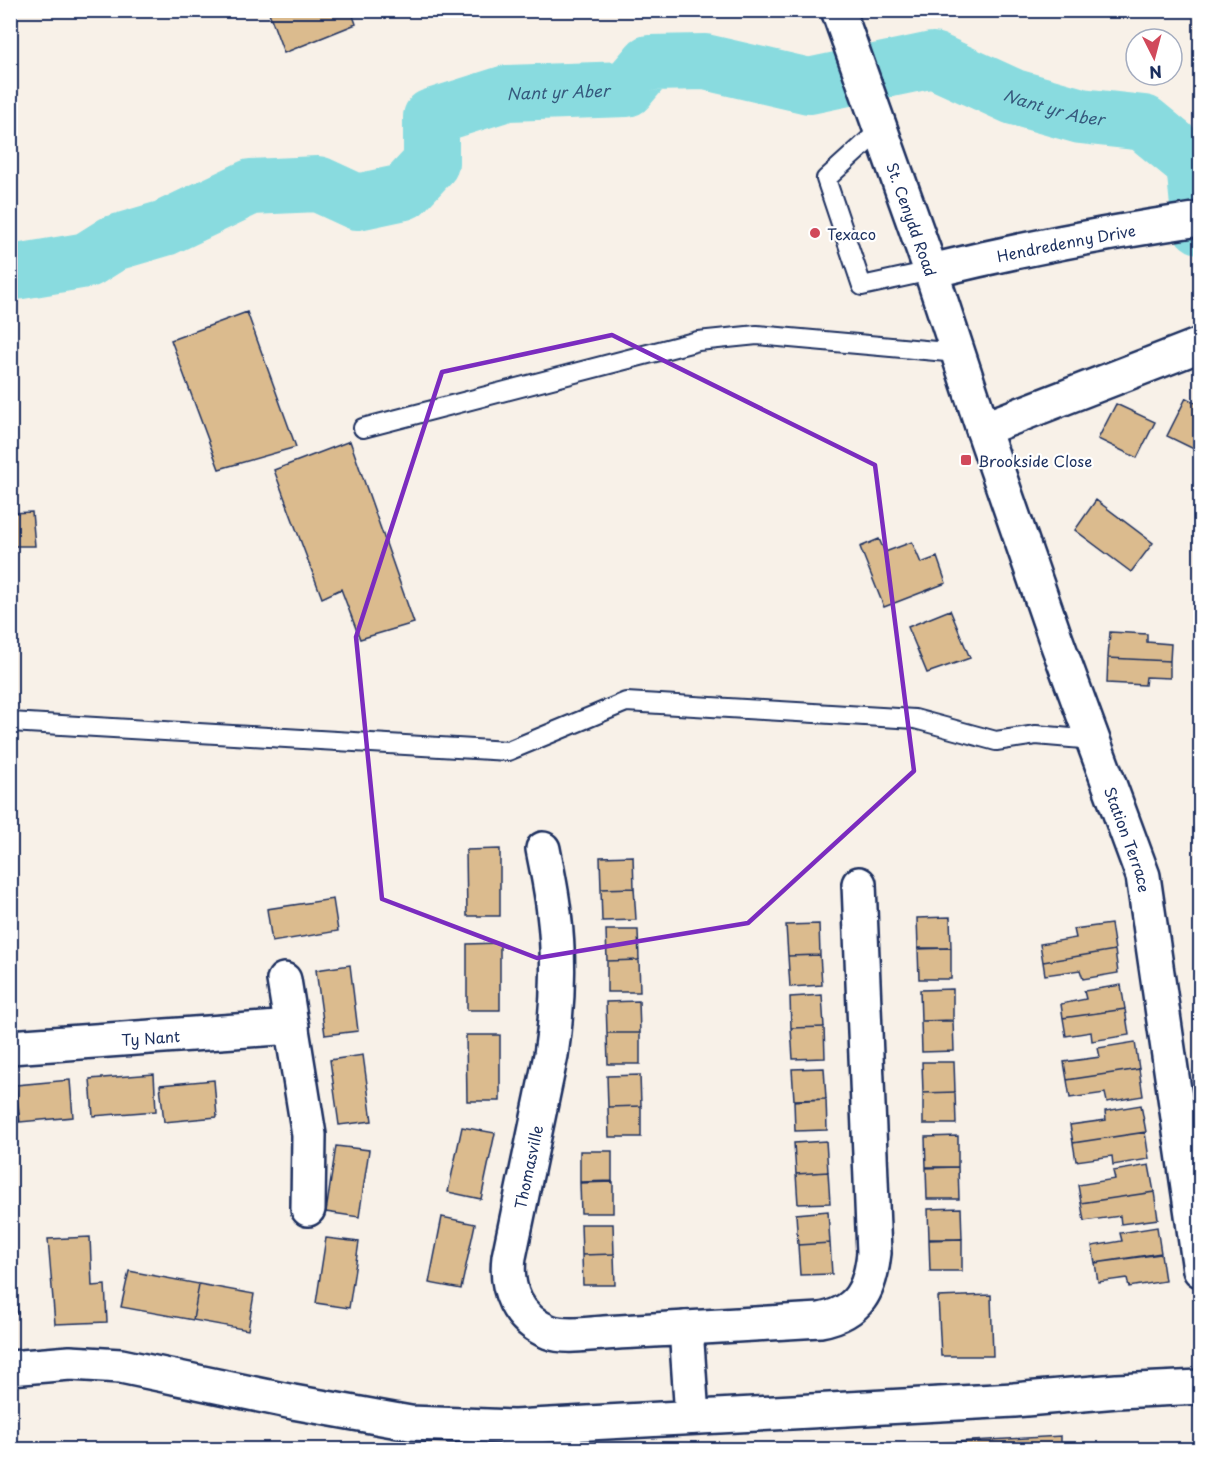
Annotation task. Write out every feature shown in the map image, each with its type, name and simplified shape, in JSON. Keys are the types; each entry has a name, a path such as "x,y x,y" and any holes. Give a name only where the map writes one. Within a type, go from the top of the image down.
{"main road":[{"name":"St. Cenydd Road","path":"838,10 932,271 982,429"},
{"name":"Hendredenny Drive","path":"932,271 1051,244 1200,219"},
{"path":"982,429 1200,345"},
{"name":"Station Terrace","path":"982,429 1056,640 1143,876 1193,1173 1200,1270"},
{"name":"Thomasville","path":"543,849 554,913 557,956 555,1026 551,1055 508,1257 507,1275 510,1290 518,1307 531,1321 550,1332 571,1334 820,1320 835,1317 854,1305 868,1286 874,1253 859,884"},
{"path":"284,980 309,1135 308,1209"},
{"name":"Ty Nant","path":"10,1047 292,1027"},
{"path":"686,1328 692,1417"},
{"path":"10,1368 70,1364 121,1366 293,1402 410,1423 514,1427 1014,1400 1200,1387"}],"lane":[{"path":"881,129 826,179 862,286 932,271"},
{"path":"363,428 687,344 731,336 788,337 958,353"},
{"path":"10,722 508,751 626,702 915,719 996,741 1036,735 1094,740"}],"highlighted area":[{"path":"612,335 875,465 914,771 748,923 537,958 382,899 356,637 442,372"}],"building":[{"path":"268,10 351,10 356,24 284,53"},
{"path":"247,312 296,447 219,469 171,340"},
{"path":"1186,398 1200,405 1200,452 1167,436"},
{"path":"1116,404 1155,422 1137,458 1098,439"},
{"path":"350,441 414,623 360,639 341,589 322,598 274,470"},
{"path":"1096,500 1153,543 1131,572 1075,530"},
{"path":"32,512 35,546 10,546 10,513"},
{"path":"879,539 885,552 912,542 921,563 937,557 946,583 884,607 860,547"},
{"path":"950,610 970,658 927,673 908,627"},
{"path":"1110,632 1147,634 1147,642 1171,644 1170,661 1108,658"},
{"path":"1108,658 1170,661 1170,678 1146,677 1145,685 1107,683"},
{"path":"500,849 500,916 467,916 466,850"},
{"path":"633,856 634,888 601,889 600,857"},
{"path":"634,888 636,920 602,921 601,889"},
{"path":"333,899 338,931 272,942 267,909"},
{"path":"950,917 951,948 918,948 917,918"},
{"path":"819,924 820,955 788,956 786,925"},
{"path":"1111,924 1115,950 1043,962 1040,944 1076,938 1074,929"},
{"path":"606,930 638,930 639,960 607,961"},
{"path":"500,943 500,1010 467,1010 467,944"},
{"path":"951,948 951,979 919,979 918,949"},
{"path":"1115,950 1118,973 1083,979 1080,970 1045,975 1043,962"},
{"path":"820,955 822,985 790,987 788,956"},
{"path":"639,960 640,992 607,992 607,961"},
{"path":"350,965 358,1031 325,1035 316,970"},
{"path":"1121,985 1125,1009 1063,1018 1061,1004 1086,999 1084,991"},
{"path":"953,989 953,1020 921,1021 920,990"},
{"path":"822,995 824,1027 791,1028 790,997"},
{"path":"639,1001 640,1033 607,1033 606,1002"},
{"path":"1125,1009 1129,1035 1092,1041 1091,1032 1066,1036 1063,1018"},
{"path":"921,1021 953,1021 954,1051 922,1052"},
{"path":"824,1027 825,1058 793,1059 791,1028"},
{"path":"607,1033 640,1033 640,1064 608,1064"},
{"path":"466,1035 500,1035 500,1101 467,1101"},
{"path":"1135,1042 1139,1069 1067,1080 1064,1062 1100,1057 1098,1048"},
{"path":"363,1055 372,1121 339,1125 330,1060"},
{"path":"922,1062 954,1062 955,1092 923,1093"},
{"path":"824,1068 826,1099 794,1100 792,1069"},
{"path":"1139,1069 1143,1096 1107,1102 1105,1093 1070,1098 1067,1080"},
{"path":"154,1074 156,1111 93,1116 90,1079"},
{"path":"640,1075 641,1106 608,1107 607,1076"},
{"path":"70,1080 73,1117 20,1122 16,1085"},
{"path":"214,1080 217,1117 164,1122 160,1085"},
{"path":"16,1084 19,1122 10,1123 10,1085"},
{"path":"955,1092 956,1124 923,1124 923,1093"},
{"path":"826,1099 827,1130 795,1131 794,1101"},
{"path":"1141,1105 1146,1132 1073,1143 1070,1125 1106,1120 1105,1111"},
{"path":"641,1106 641,1137 609,1137 608,1107"},
{"path":"462,1127 495,1133 481,1199 448,1192"},
{"path":"1145,1132 1149,1159 1113,1165 1112,1156 1076,1161 1073,1143"},
{"path":"958,1136 958,1167 926,1167 925,1137"},
{"path":"826,1141 828,1172 796,1174 794,1143"},
{"path":"336,1146 369,1150 359,1217 326,1212"},
{"path":"580,1151 612,1151 612,1181 580,1182"},
{"path":"1149,1165 1154,1192 1081,1203 1078,1185 1115,1179 1113,1171"},
{"path":"958,1167 959,1199 927,1199 926,1168"},
{"path":"828,1172 830,1203 798,1204 796,1174"},
{"path":"613,1182 613,1213 581,1213 580,1183"},
{"path":"1154,1192 1158,1219 1121,1224 1120,1216 1084,1221 1081,1203"},
{"path":"961,1208 962,1239 929,1239 928,1209"},
{"path":"828,1211 830,1243 798,1245 796,1214"},
{"path":"442,1217 475,1224 461,1289 429,1283"},
{"path":"581,1224 613,1224 614,1254 582,1255"},
{"path":"1157,1227 1161,1253 1095,1263 1092,1246 1122,1241 1120,1233"},
{"path":"90,1237 92,1286 105,1285 107,1322 55,1324 48,1239"},
{"path":"326,1238 359,1242 349,1308 316,1303"},
{"path":"962,1239 962,1271 930,1271 929,1240"},
{"path":"830,1243 832,1274 800,1275 798,1245"},
{"path":"614,1254 615,1285 583,1285 582,1255"},
{"path":"1161,1254 1165,1281 1129,1287 1127,1278 1098,1282 1095,1263"},
{"path":"129,1271 199,1284 193,1320 121,1307"},
{"path":"10,1277 13,1277 18,1314 10,1314"},
{"path":"199,1284 254,1294 248,1330 193,1320"},
{"path":"991,1295 993,1356 941,1356 938,1297"},
{"path":"1061,1436 1061,1450 813,1450"}],"waterway":[{"name":"Nant yr Aber","path":"10,273 87,260 114,243 165,228 251,187 318,184 357,202 404,192 431,163 431,117 507,93 627,89 649,63 705,62 809,86 933,60 1014,97 1081,116 1144,123 1194,164 1200,226"}],"place":[{"name":"Texaco","path":"815,233"},
{"name":"Brookside Close","path":"966,460"}]}
